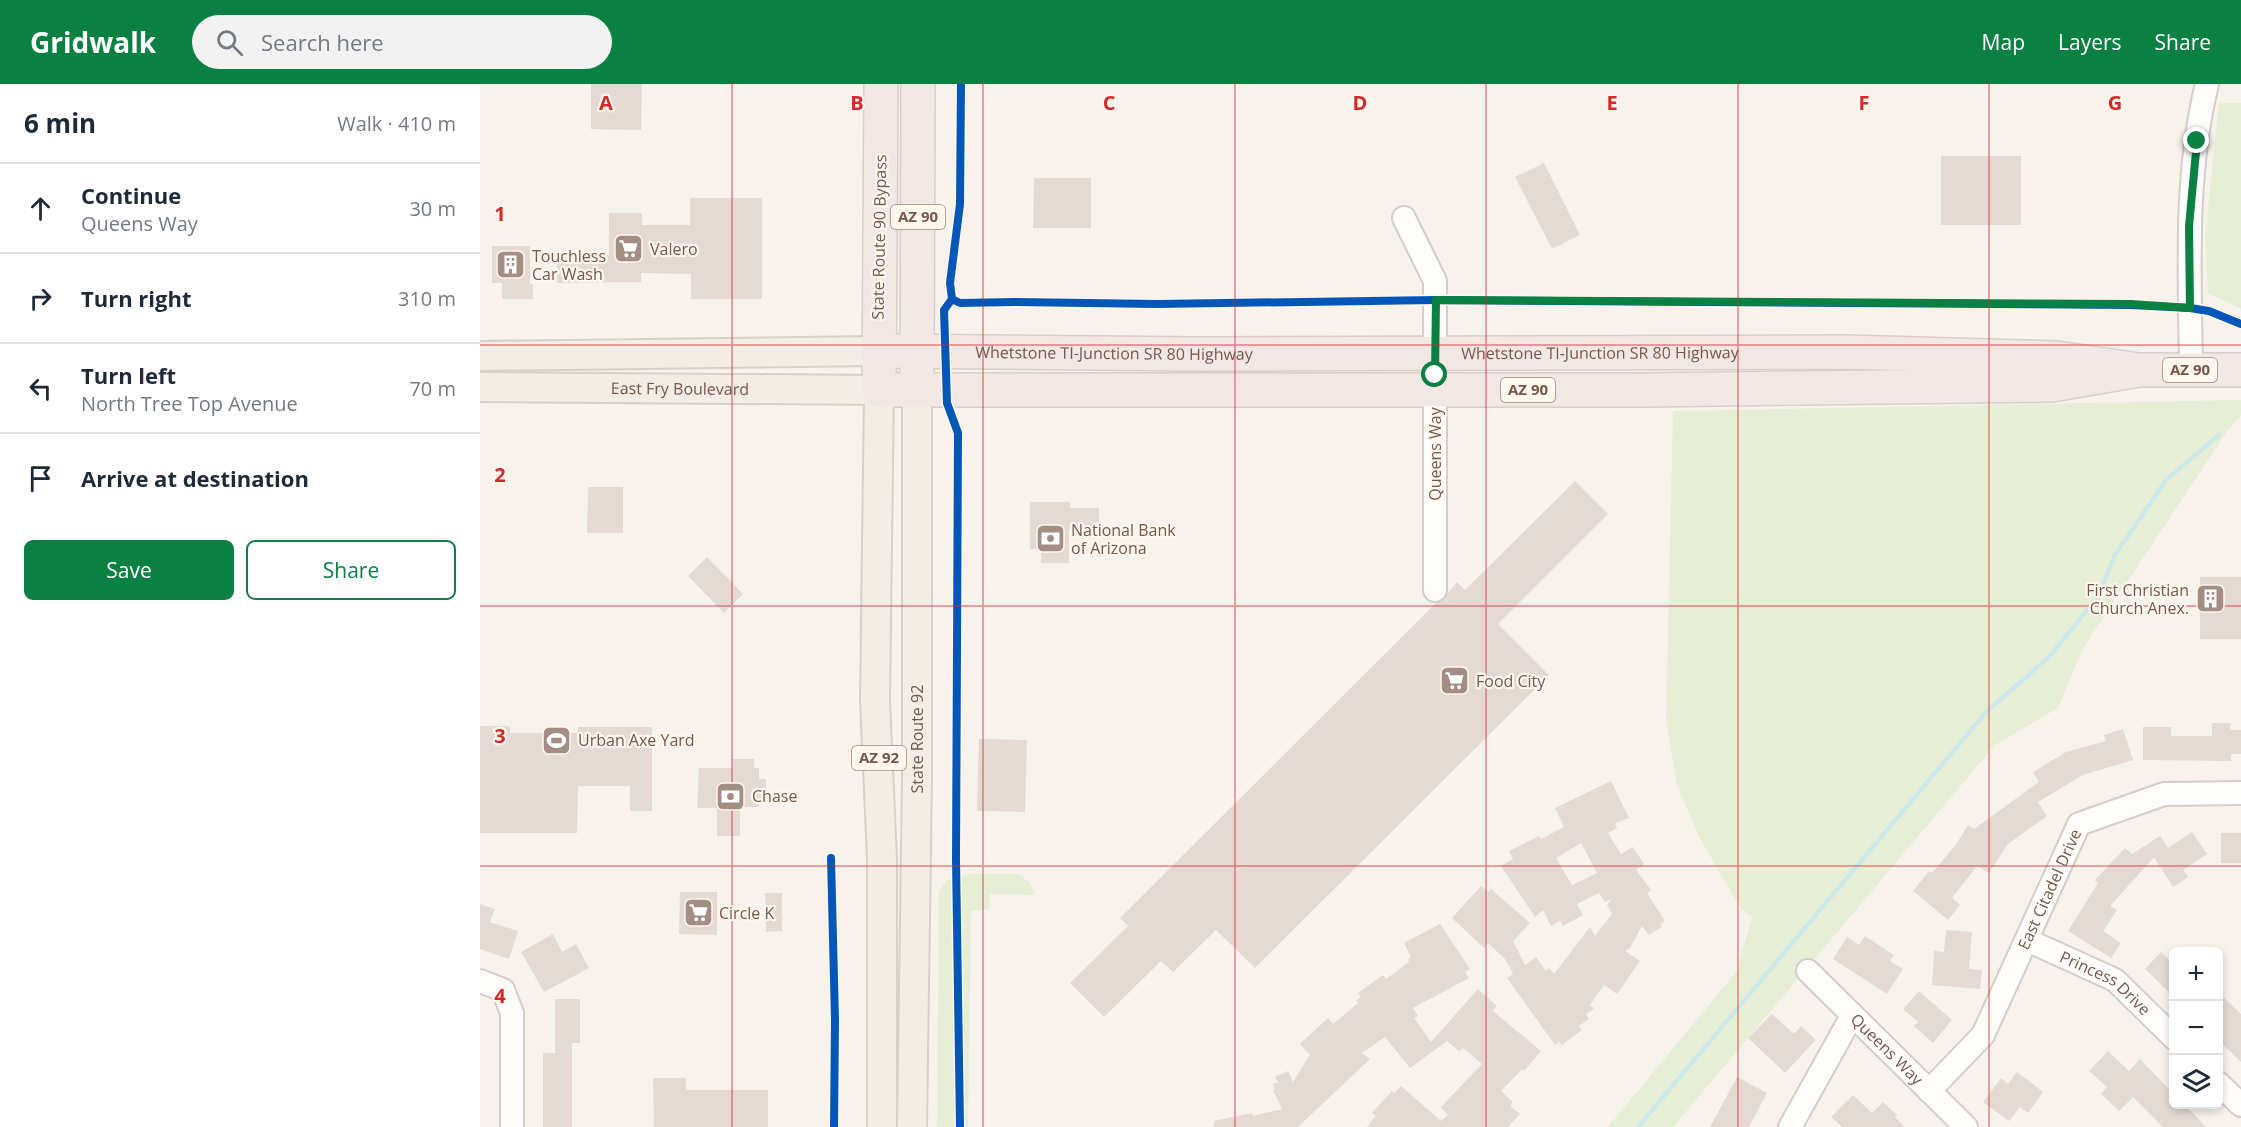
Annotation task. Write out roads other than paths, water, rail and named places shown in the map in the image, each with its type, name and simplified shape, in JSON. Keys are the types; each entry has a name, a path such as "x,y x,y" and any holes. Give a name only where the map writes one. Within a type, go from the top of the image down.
{"highway":[{"name":"State Route 90 Bypass","path":"879,390 881,84"},
{"name":"AZ 90","path":"917,351 918,84"},
{"name":"Whetstone TI-Junction SR 80 Highway","path":"878,351 1199,354 1870,352 2057,358 2139,370 2241,370"},
{"name":"State Route 92","path":"917,351 917,389"},
{"name":"Whetstone TI-Junction SR 80 Highway","path":"879,390 1435,390 2052,385 2139,370"}],"main road":[{"name":"East Fry Boulevard","path":"480,356 878,351"},
{"name":"East Fry Boulevard","path":"480,387 879,390"},
{"name":"State Route 92","path":"912,1127 917,768 917,389"},
{"name":"AZ 92","path":"879,390 875,701 882,858 882,1127"}],"street":[{"path":"2191,370 2189,226 2199,117 2206,84"},
{"name":"Queens Way","path":"1404,218 1435,280 1435,590"},
{"name":"East Citadel Drive","path":"1929,1091 1983,1035 2079,824 2164,794 2241,793"},
{"name":"Princess Drive","path":"2027,940 2115,980 2169,1033"},
{"name":"Queens Way","path":"1808,971 1966,1127"},
{"path":"480,981 503,990 512,1012 512,1127"},
{"path":"1790,1127 1852,1016"},
{"path":"2223,1088 2241,1105"}],"waterway":[{"path":"1638,1127 1987,711 2048,658 2098,597 2115,555 2166,480 2219,435"}],"place":[{"name":"Valero","path":"629,249"},
{"name":"Touchless Car Wash","path":"511,265"},
{"name":"National Bank of Arizona","path":"1050,539"},
{"name":"First Christian Church Anex.","path":"2210,599"},
{"name":"Food City","path":"1455,681"},
{"name":"Urban Axe Yard","path":"557,740"},
{"name":"Chase","path":"731,796"},
{"name":"Circle K","path":"698,913"}]}
